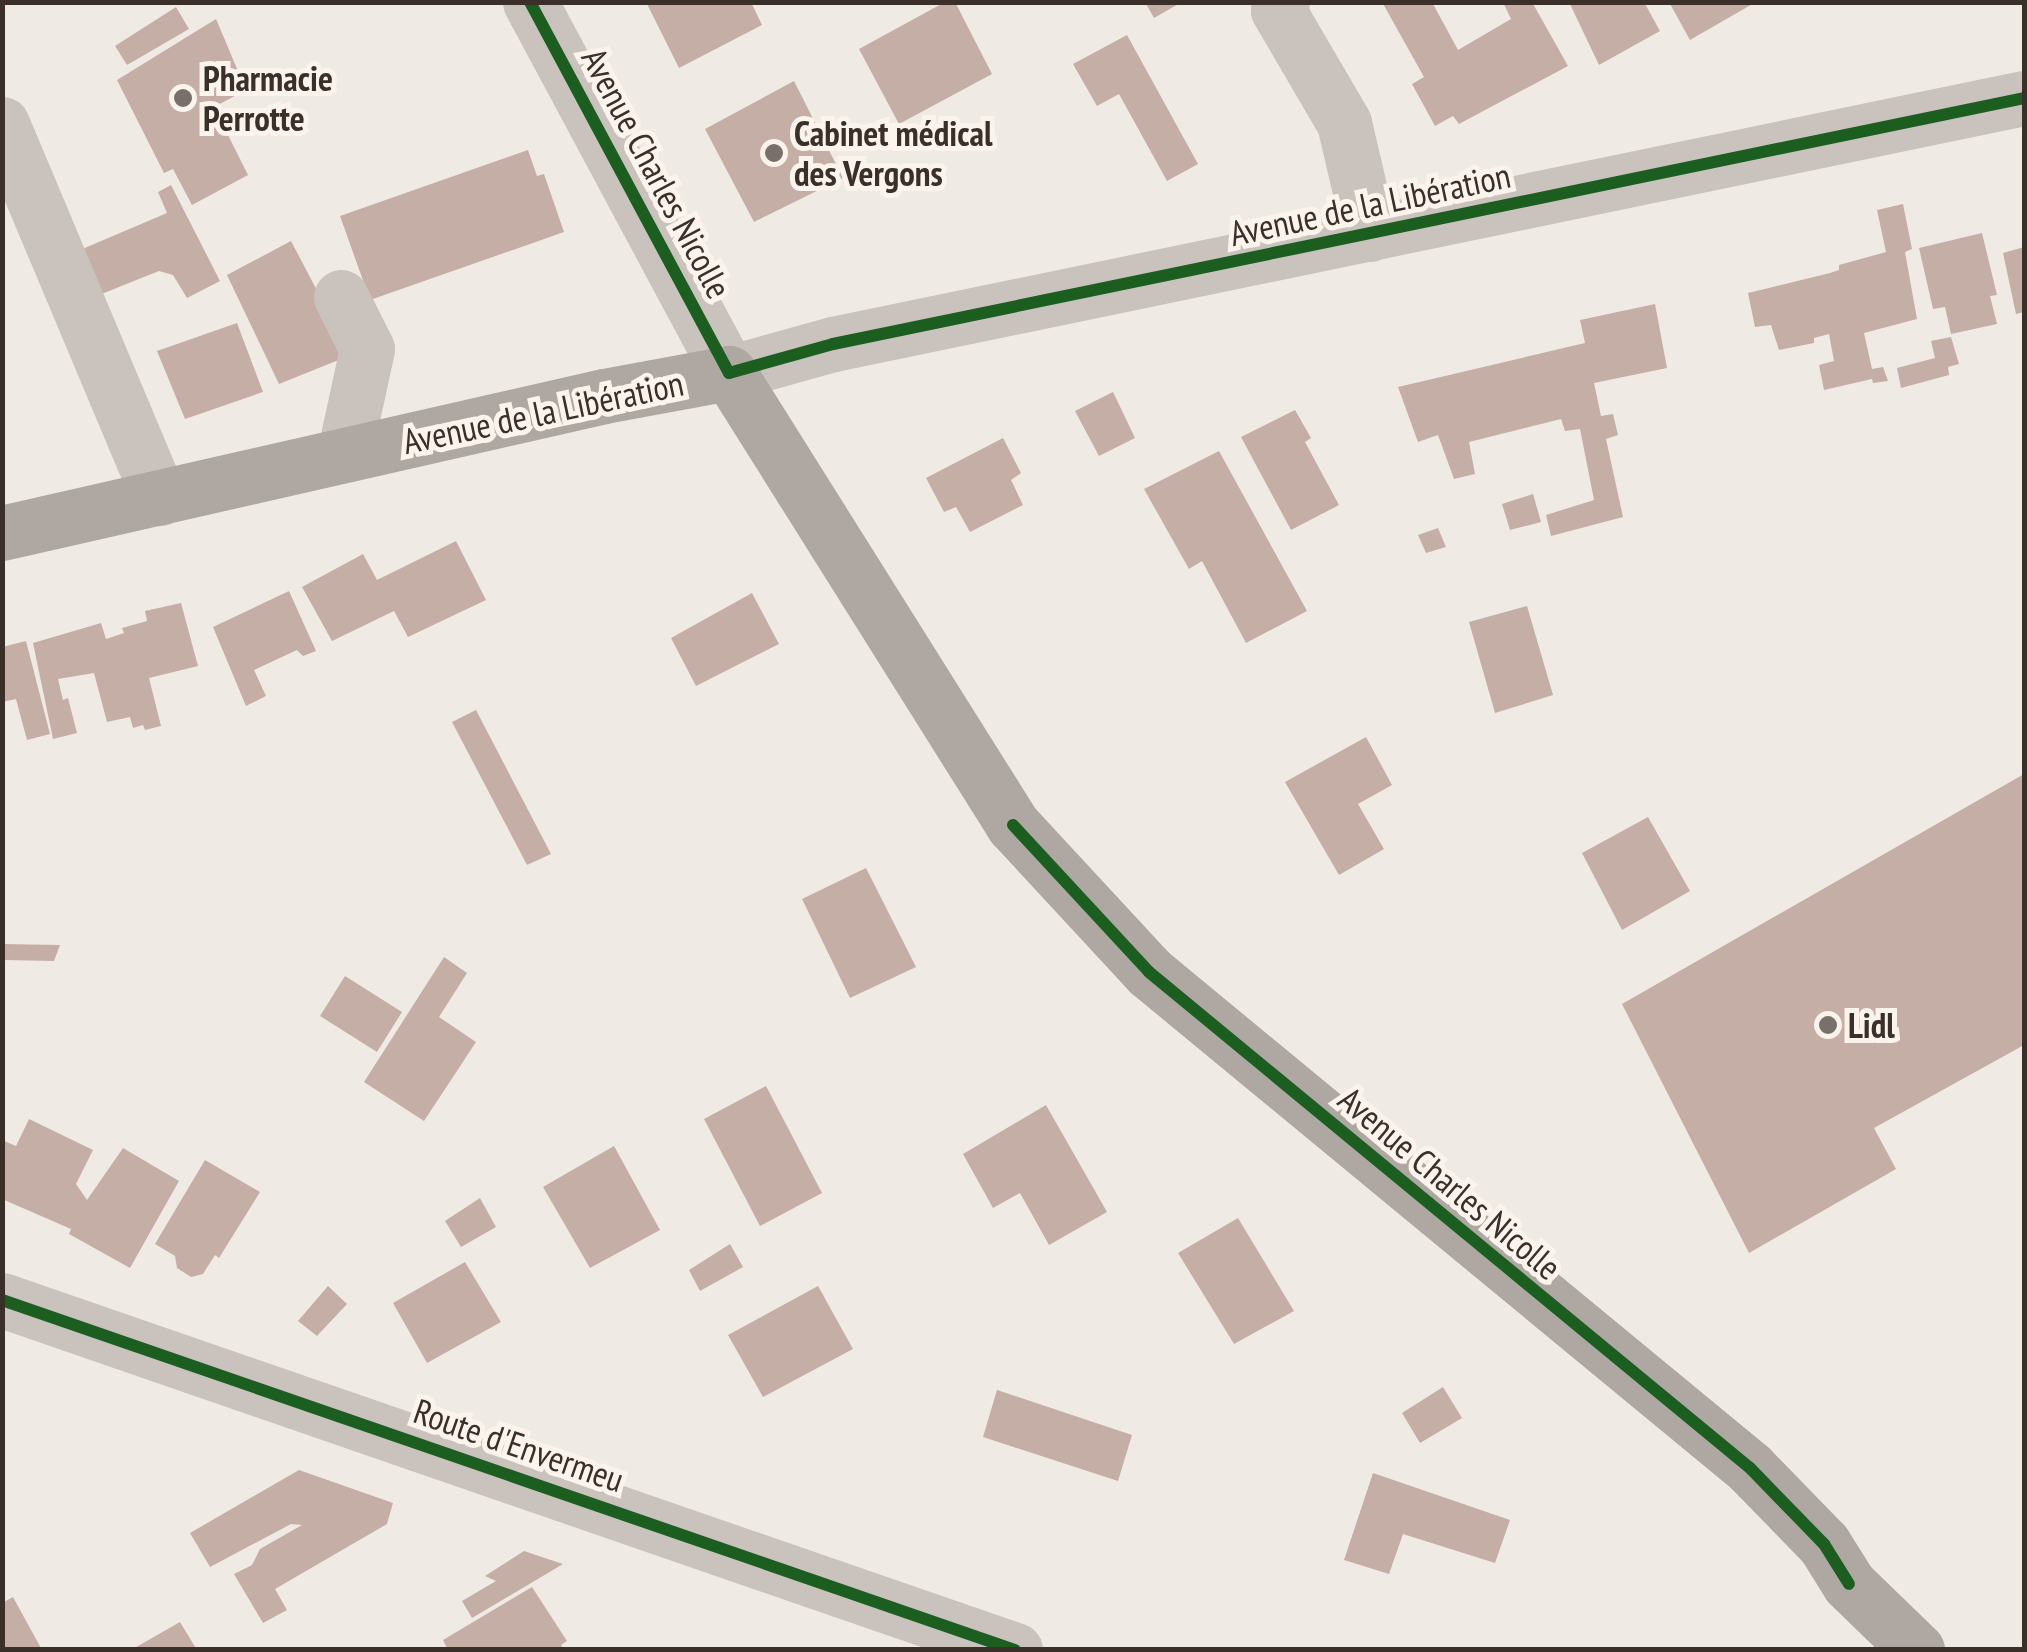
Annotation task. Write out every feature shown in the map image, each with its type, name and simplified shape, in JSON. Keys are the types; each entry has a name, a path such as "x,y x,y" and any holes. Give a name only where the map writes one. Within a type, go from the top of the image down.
{"main road":[{"name":"Avenue de la Libération","path":"2,533 604,396 729,374"},
{"name":"Avenue Charles Nicolle","path":"729,374 1013,826 1149,972 1750,1468 1824,1544 1850,1584 1917,1650"},
{"name":"Avenue Charles Nicolle","path":"1850,1584 1867,1650"}],"street":[{"name":"Avenue Charles Nicolle","path":"530,2 729,374"},
{"path":"1282,2 1278,10 1344,123 1370,234"},
{"name":"Avenue de la Libération","path":"729,374 833,344 2024,98"},
{"path":"2,124 159,498"},
{"path":"341,297 367,349 344,455"},
{"name":"Route d'Envermeu","path":"2,1300 1015,1650"}],"building":[{"path":"646,2 751,2 762,25 679,68"},
{"path":"945,2 955,2 992,74 899,124 859,49"},
{"path":"1145,2 1182,2 1154,18"},
{"path":"1382,2 1432,2 1458,50 1511,19 1503,2 1532,2 1568,66 1459,124 1453,116 1435,126 1412,84 1424,77"},
{"path":"1569,2 1644,2 1660,31 1599,65"},
{"path":"1669,2 1756,2 1690,40"},
{"path":"176,7 189,29 127,65 115,46"},
{"path":"216,19 246,90 214,107 248,175 192,205 173,169 164,173 117,80"},
{"path":"1127,35 1198,164 1167,181 1119,94 1097,106 1073,64"},
{"name":"Cabinet médical des Vergons","path":"794,81 843,178 754,222 705,129"},
{"path":"528,150 537,176 544,174 564,232 370,300 340,216"},
{"path":"171,185 220,281 187,298 173,275 159,271 99,295 80,250 167,213 158,192"},
{"path":"1903,204 1912,249 1905,252 1917,319 1864,333 1872,369 1883,367 1888,381 1873,383 1872,379 1824,390 1819,365 1834,361 1829,334 1814,338 1814,343 1779,350 1771,325 1755,327 1748,293 1830,273 1839,270 1839,265 1886,252 1877,210"},
{"path":"1982,233 1997,295 1990,296 1997,324 1951,334 1945,307 1933,309 1919,248"},
{"path":"291,241 351,355 279,384 227,275"},
{"path":"2024,247 2024,312 2016,314 2003,253"},
{"path":"1655,304 1667,368 1594,383 1601,416 1613,414 1618,435 1606,439 1623,517 1551,536 1546,515 1594,500 1580,429 1565,431 1561,419 1469,442 1475,474 1454,479 1438,435 1418,442 1398,387 1585,343 1580,320"},
{"path":"237,323 263,392 185,419 157,351"},
{"path":"1951,337 1959,364 1948,367 1949,375 1901,388 1897,368 1935,358 1931,341"},
{"path":"1113,392 1135,438 1099,456 1075,411"},
{"path":"1295,410 1311,438 1305,442 1339,505 1291,530 1241,437"},
{"path":"1003,438 1021,473 1011,480 1023,505 970,532 956,507 944,512 926,478"},
{"path":"1219,451 1307,611 1246,643 1202,561 1189,569 1144,489"},
{"path":"1533,494 1541,522 1510,530 1502,504"},
{"path":"1438,528 1446,547 1426,553 1418,535"},
{"path":"456,541 486,600 408,637 394,611 332,641 302,587 363,554 377,580"},
{"path":"289,591 316,651 303,656 297,650 254,670 266,696 246,706 213,627"},
{"path":"752,593 779,644 696,686 671,638"},
{"path":"181,603 198,666 149,678 161,726 133,728 130,717 107,722 94,673 58,679 63,700 68,698 77,733 53,739 33,643 101,623 106,639 124,633 122,628 147,621 145,611"},
{"path":"1527,606 1553,695 1495,713 1469,622"},
{"path":"26,641 50,734 27,740 16,699 2,702 2,647"},
{"path":"476,710 551,854 527,865 452,722"},
{"path":"1366,737 1392,785 1358,804 1384,849 1339,875 1285,782"},
{"name":"Lidl","path":"2024,774 2024,1045 1874,1128 1896,1169 1749,1253 1622,1004"},
{"path":"1648,817 1690,891 1622,930 1582,853"},
{"path":"866,868 916,967 850,998 802,899"},
{"path":"2,944 60,945 54,961 2,960"},
{"path":"444,957 467,973 439,1017 476,1042 424,1121 364,1082"},
{"path":"345,976 402,1012 377,1052 320,1016"},
{"path":"766,1086 822,1193 760,1226 704,1119"},
{"path":"1046,1105 1107,1212 1049,1245 1020,1193 993,1208 963,1154"},
{"path":"29,1119 93,1150 76,1184 87,1200 123,1148 179,1181 130,1268 69,1234 71,1229 2,1199 2,1140 16,1146"},
{"path":"614,1146 660,1230 590,1268 543,1187"},
{"path":"205,1160 260,1192 219,1258 215,1255 203,1274 191,1277 177,1268 175,1256 155,1244"},
{"path":"480,1198 496,1227 461,1247 445,1221"},
{"path":"1238,1218 1294,1311 1234,1344 1178,1253"},
{"path":"730,1244 743,1267 700,1291 689,1270"},
{"path":"465,1262 501,1322 427,1363 393,1303"},
{"path":"328,1286 347,1304 317,1336 298,1321"},
{"path":"818,1286 853,1349 763,1397 728,1335"},
{"path":"1443,1387 1462,1418 1420,1443 1402,1413"},
{"path":"997,1390 1132,1435 1118,1481 983,1437"},
{"path":"299,1470 393,1503 387,1524 275,1589 287,1610 263,1623 234,1574 252,1565 260,1549 302,1525 291,1524 210,1567 190,1533"},
{"path":"1373,1473 1510,1520 1495,1563 1403,1534 1389,1574 1344,1560"},
{"path":"524,1551 563,1564 472,1618 462,1601 496,1581 485,1576"},
{"path":"532,1587 567,1641 561,1645 564,1650 448,1650 443,1640"},
{"path":"13,1597 42,1650 2,1650 2,1603"},
{"path":"180,1622 197,1650 131,1650"}],"cycle path":[{"path":"530,2 729,373 833,344 2024,98"},
{"path":"1013,825 1149,972 1750,1468 1824,1544 1849,1584"},
{"path":"2,1300 1015,1650"}],"place":[{"name":"Pharmacie Perrotte","path":"183,98"},
{"name":"Cabinet médical des Vergons","path":"774,153"},
{"name":"Lidl","path":"1828,1025"}]}
